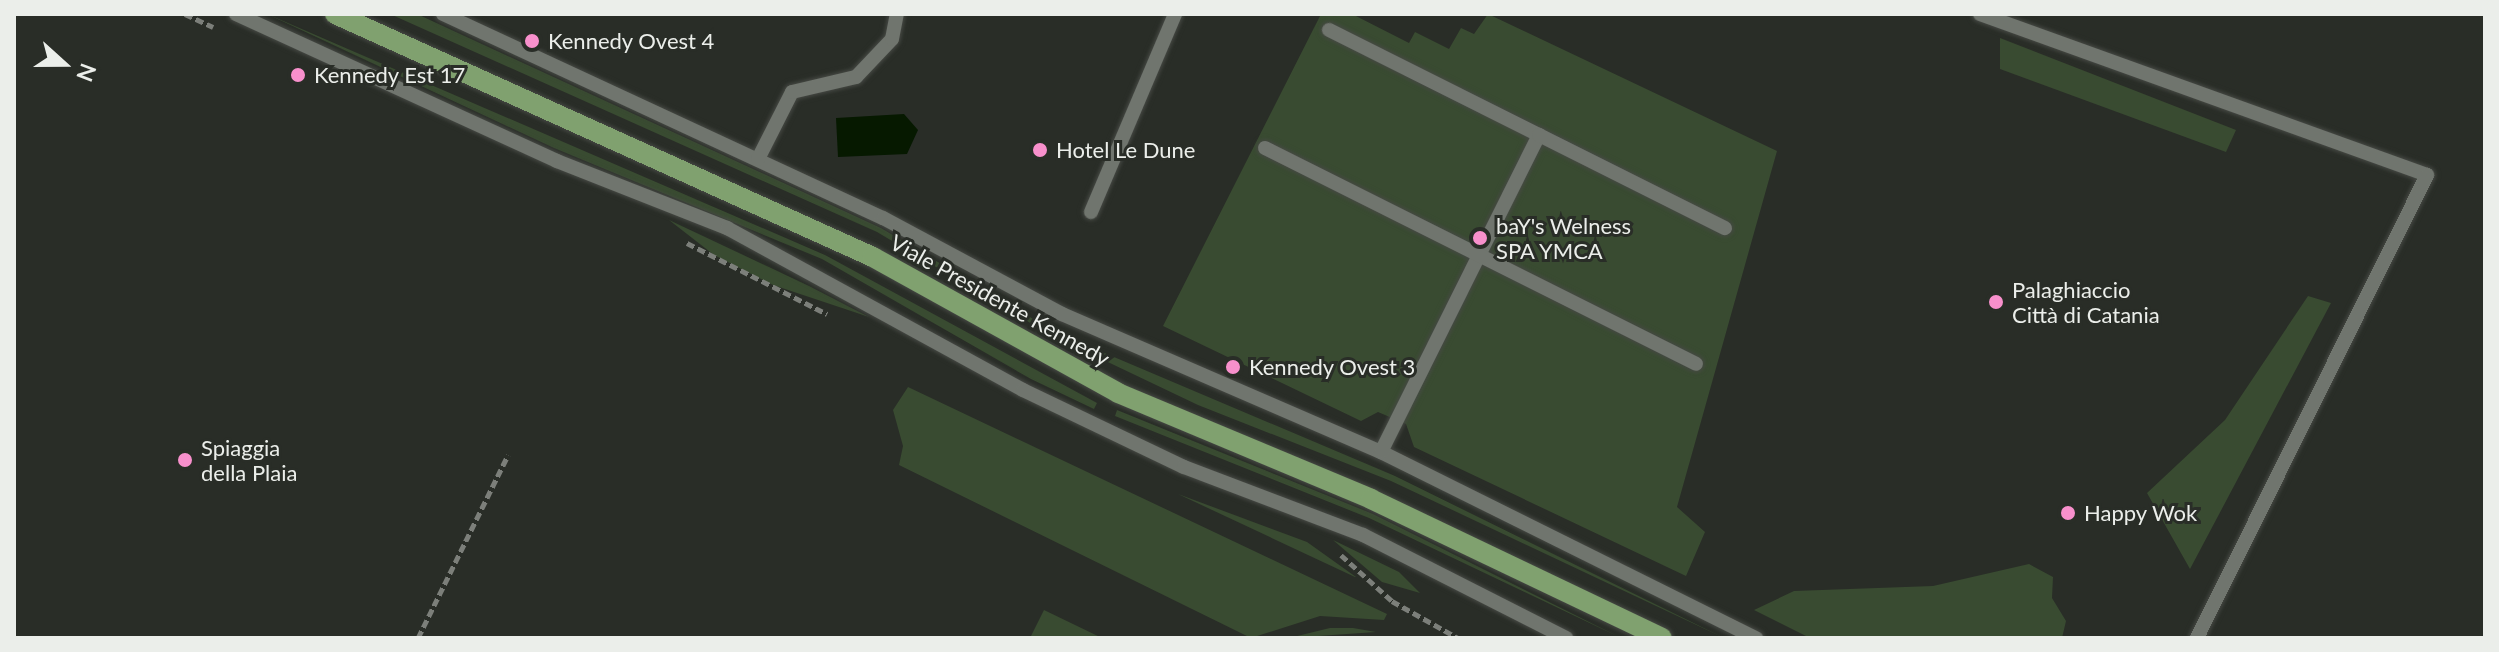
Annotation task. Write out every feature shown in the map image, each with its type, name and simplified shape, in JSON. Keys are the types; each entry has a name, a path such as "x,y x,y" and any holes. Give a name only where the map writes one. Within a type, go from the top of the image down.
{"main road":[{"name":"Viale Presidente Kennedy","path":"335,14 740,194 873,257 1118,393 1371,499 1647,634 1662,638"}],"lane":[{"path":"236,14 557,161 727,228 1061,409 1184,467 1363,535 1566,638"},
{"path":"443,14 758,159 1062,314 1381,452 1756,638"},
{"path":"758,159 792,92 856,77 892,39 897,14"},
{"path":"1091,212 1175,14"},
{"path":"1980,14 2427,175 2197,638"},
{"path":"1329,30 1725,228"},
{"path":"1381,452 1539,135"},
{"path":"1265,148 1696,364"}],"path":[{"path":"418,638 508,455"}],"shaded area":[{"path":"267,14 825,255 1097,403 1094,409 1031,379 822,259 554,148"},
{"path":"390,14 417,14 881,228 1055,332 1395,476 1724,638 1391,481 1198,405 1049,334 877,232"},
{"name":"baY's Welness SPA YMCA","path":"1321,14 1352,14 1409,43 1415,32 1449,49 1461,28 1474,34 1488,14 1777,151 1677,507 1705,532 1686,576 1414,447 1406,424 1378,412 1361,421 1163,326"},
{"path":"2000,38 2236,130 2226,152 2000,69"},
{"path":"904,114 918,130 907,154 838,157 836,118"},
{"path":"669,220 869,317 773,285 714,255"},
{"path":"2308,296 2331,303 2190,569 2147,493 2225,420"},
{"path":"908,387 1387,614 1384,620 1320,616 1251,638 899,465 903,446 893,410"},
{"path":"1117,410 1373,514 1621,638 1369,518 1115,416"},
{"path":"1178,494 1307,542 1356,577 1355,577"},
{"path":"1333,540 1399,572 1420,593 1382,582"},
{"path":"2029,564 2053,577 2052,598 2066,621 2062,638 1810,638 1754,610 1794,591 1933,586"},
{"path":"1044,610 1102,638 1030,638"},
{"path":"1330,628 1353,628 1376,632 1289,638"}],"place":[{"name":"Kennedy Ovest 4","path":"532,41"},
{"name":"Kennedy Est 17","path":"298,75"},
{"name":"Hotel Le Dune","path":"1040,150"},
{"name":"baY's Welness SPA YMCA","path":"1480,238"},
{"name":"Palaghiaccio Città di Catania","path":"1996,302"},
{"name":"Kennedy Ovest 3","path":"1233,367"},
{"name":"Spiaggia della Plaia","path":"185,460"},
{"name":"Happy Wok","path":"2068,513"}]}
